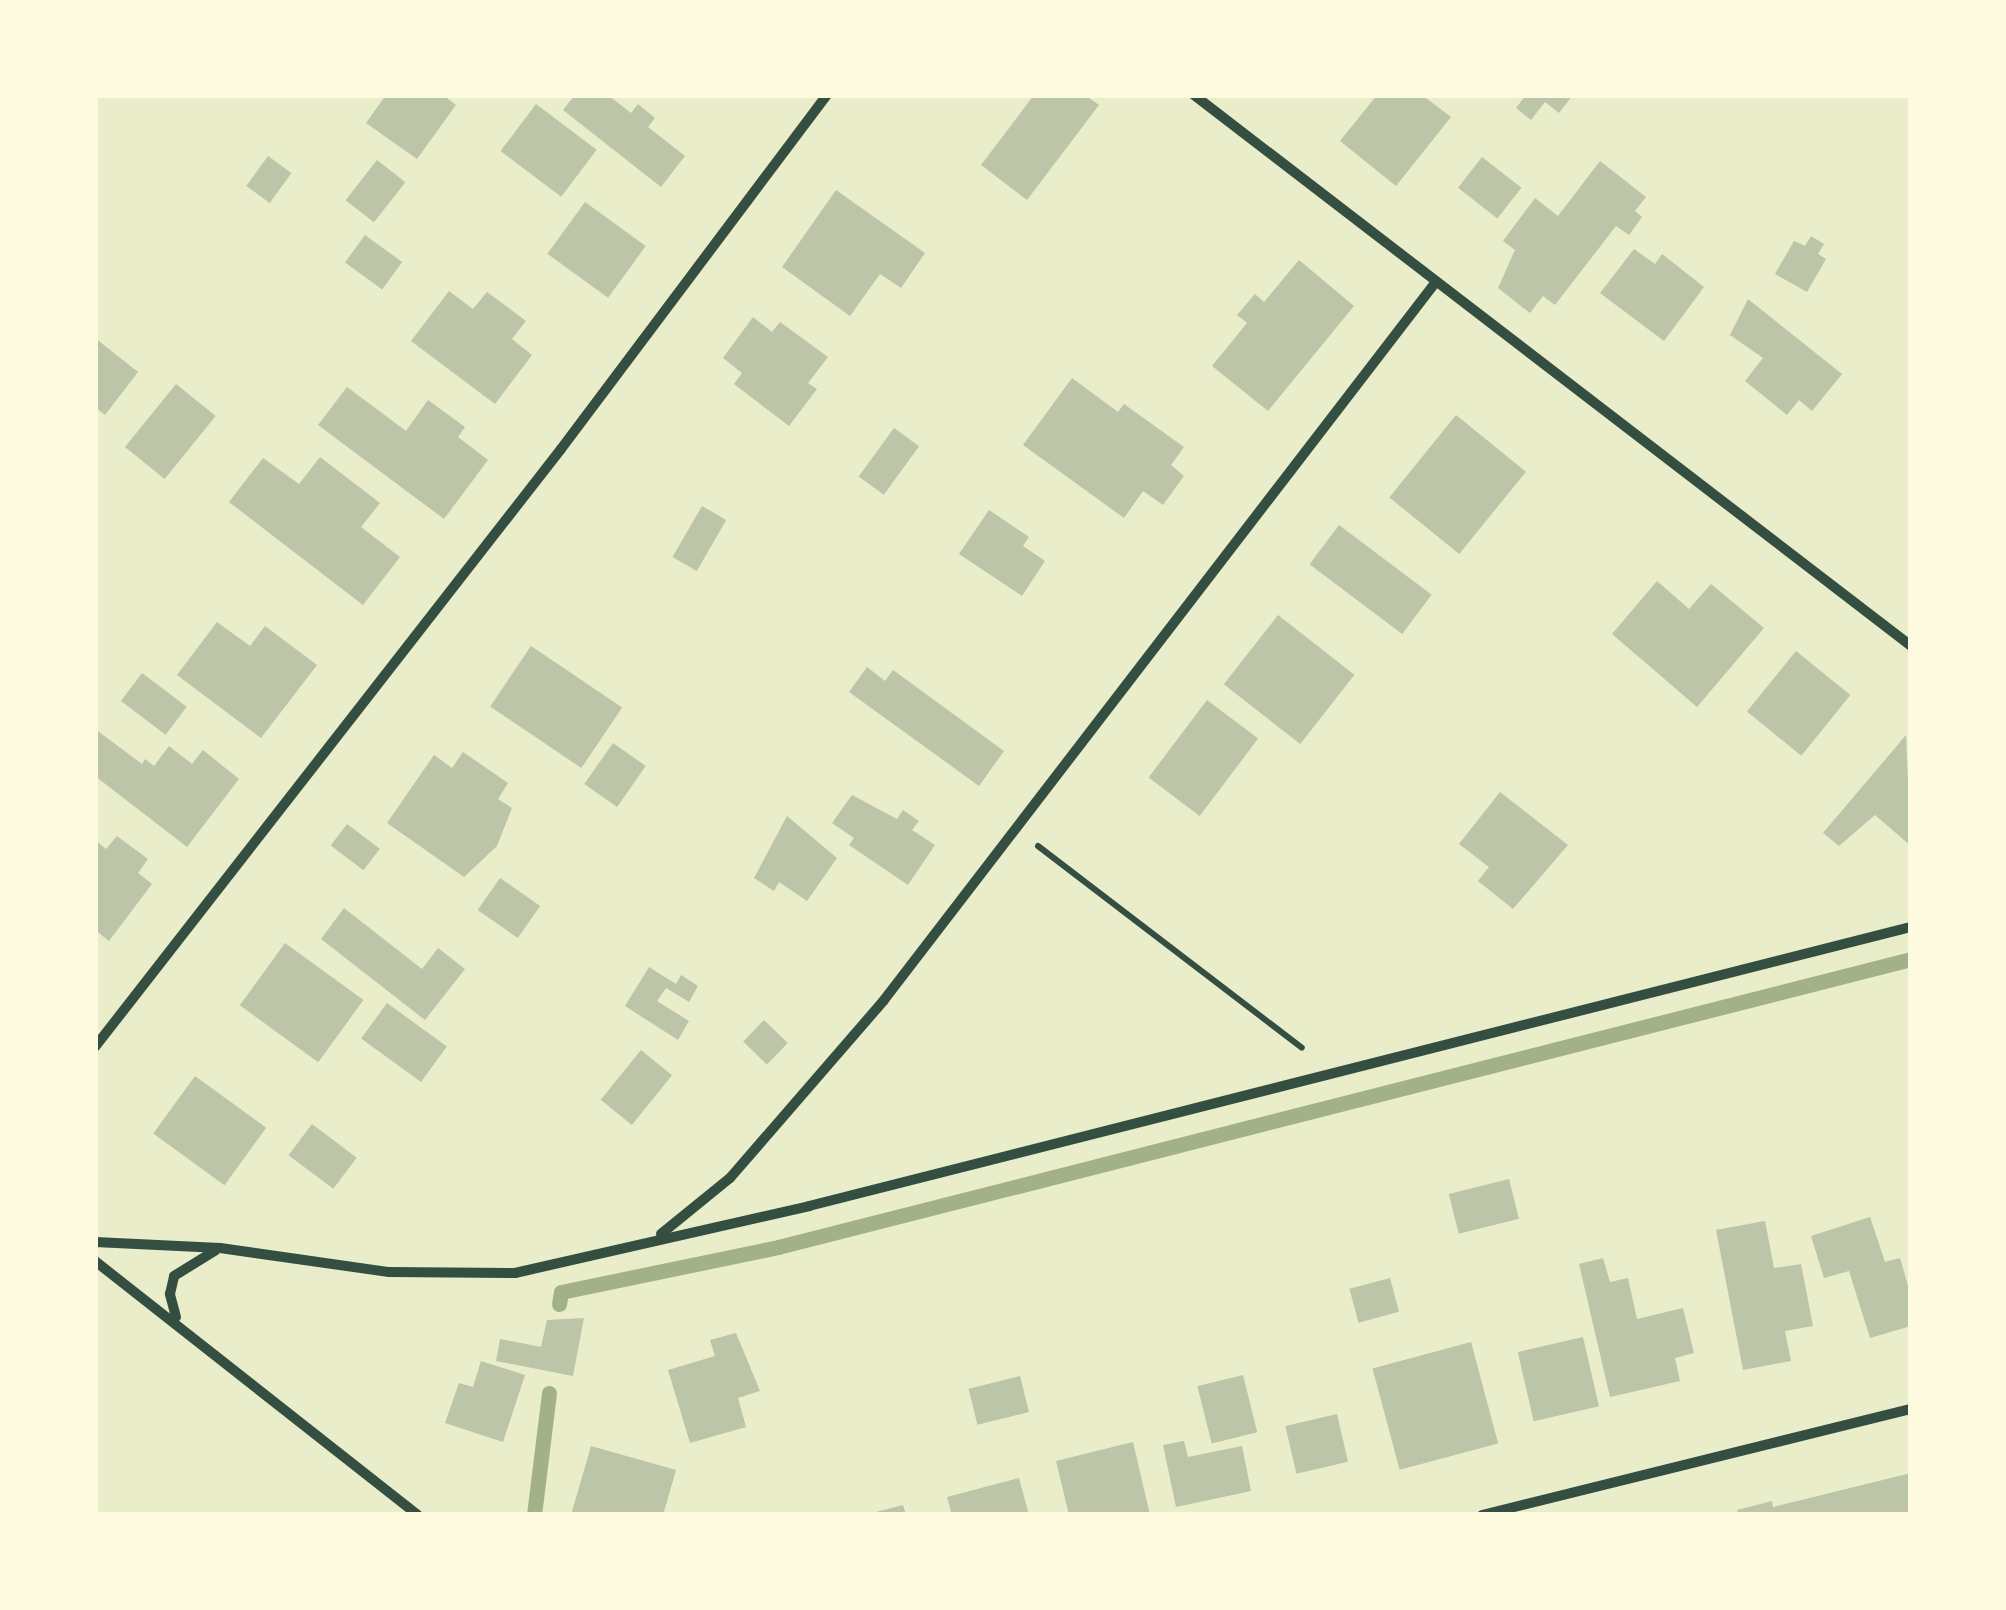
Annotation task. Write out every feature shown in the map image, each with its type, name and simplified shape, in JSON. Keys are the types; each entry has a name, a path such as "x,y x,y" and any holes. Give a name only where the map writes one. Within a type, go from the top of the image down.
{"street":[{"path":"95,1047 561,450 827,95"},
{"path":"1194,95 1907,643 1911,630"},
{"path":"656,1237 730,1178 884,1000 1435,282"},
{"path":"95,1242 220,1248 389,1272 515,1274 656,1237 809,1206 1331,1070 1911,928"},
{"path":"176,1318 170,1294 174,1276 220,1248"},
{"path":"95,1261 176,1318 418,1515"},
{"path":"1482,1515 1911,1409"}],"path":[{"path":"1016,830 1331,1070"}],"building":[{"path":"386,95 443,95 456,105 417,159 366,123"},
{"path":"575,95 608,95 631,113 638,104 655,118 648,127 685,156 661,187 563,110"},
{"path":"1034,95 1085,95 1099,105 1027,200 981,165"},
{"path":"1377,95 1422,95 1451,117 1396,186 1340,141"},
{"path":"1526,95 1573,95 1559,113 1545,102 1531,120 1516,108"},
{"path":"536,104 597,150 561,197 500,151"},
{"path":"268,156 291,173 270,203 246,186"},
{"path":"1482,157 1521,188 1497,219 1458,188"},
{"path":"377,160 405,182 374,222 346,200"},
{"path":"1600,161 1646,197 1635,211 1642,217 1629,235 1616,226 1555,305 1543,296 1530,313 1498,288 1515,250 1503,241 1535,198 1558,216"},
{"path":"836,190 925,253 901,288 880,274 850,316 782,267"},
{"path":"585,202 646,246 608,298 547,254"},
{"path":"365,235 402,262 382,290 345,263"},
{"path":"1811,236 1824,244 1818,254 1826,259 1807,292 1775,274 1794,241 1805,246"},
{"path":"1634,249 1655,264 1662,254 1704,287 1664,341 1600,293"},
{"path":"1299,260 1354,306 1268,411 1212,366 1247,323 1237,315 1255,294 1264,302"},
{"path":"449,291 473,309 487,292 526,321 512,339 532,355 495,404 411,341"},
{"path":"1748,299 1842,374 1812,411 1799,400 1787,415 1745,381 1763,358 1730,335"},
{"path":"753,317 772,332 780,322 828,357 808,383 817,389 789,426 734,384 742,373 723,358"},
{"path":"95,338 138,372 105,415 95,407"},
{"path":"1072,378 1118,412 1124,404 1184,447 1171,465 1184,476 1163,505 1143,491 1124,518 1023,445"},
{"path":"176,384 216,416 165,479 125,447"},
{"path":"347,387 406,431 428,400 465,427 458,437 488,460 444,519 318,425"},
{"path":"1456,415 1526,472 1459,554 1389,497"},
{"path":"894,428 919,446 884,495 859,477"},
{"path":"320,457 380,503 361,527 400,557 363,605 229,502 263,458 299,484"},
{"path":"702,506 726,520 697,571 672,557"},
{"path":"989,510 1029,537 1023,546 1045,561 1022,596 959,554"},
{"path":"1339,525 1432,595 1402,634 1310,564"},
{"path":"1657,581 1689,609 1711,584 1764,628 1697,707 1612,634"},
{"path":"1278,615 1354,675 1300,744 1224,684"},
{"path":"217,622 250,646 265,626 317,665 261,738 177,675"},
{"path":"531,646 622,708 581,768 490,707"},
{"path":"1796,651 1850,695 1801,756 1747,712"},
{"path":"867,667 885,681 893,670 1004,751 979,786 849,692"},
{"path":"142,673 187,707 166,735 121,701"},
{"path":"1207,700 1258,739 1200,816 1149,777"},
{"path":"95,729 142,764 145,759 154,766 169,746 192,764 203,750 239,779 187,847 95,776"},
{"path":"1906,735 1911,846 1875,815 1839,846 1823,833"},
{"path":"613,743 646,766 617,807 584,784"},
{"path":"463,752 508,783 498,799 512,808 497,846 464,877 387,823 434,755 452,768"},
{"path":"1500,792 1568,845 1513,909 1478,881 1489,867 1459,844"},
{"path":"852,795 897,819 903,810 919,821 912,830 935,845 908,885 849,845 854,838 832,823"},
{"path":"787,816 837,858 807,901 779,882 774,891 754,878"},
{"path":"347,824 380,849 363,870 331,846"},
{"path":"117,836 148,859 138,873 152,884 109,941 95,930 95,840 106,849"},
{"path":"500,878 540,906 518,938 478,910"},
{"path":"344,908 422,969 438,948 465,969 425,1020 321,939"},
{"path":"285,943 363,1000 318,1062 240,1005"},
{"path":"649,967 676,984 681,975 698,986 689,1002 666,988 657,1001 689,1021 678,1040 625,1006"},
{"path":"387,1003 447,1046 421,1082 361,1039"},
{"path":"764,1020 788,1043 767,1065 743,1042"},
{"path":"641,1050 672,1075 632,1125 601,1100"},
{"path":"195,1076 266,1128 224,1185 153,1133"},
{"path":"312,1124 357,1158 333,1189 289,1155"},
{"path":"1509,1179 1519,1219 1459,1234 1449,1194"},
{"path":"1870,1217 1885,1262 1900,1258 1911,1296 1911,1326 1870,1338 1849,1271 1824,1278 1811,1236"},
{"path":"1765,1221 1774,1268 1801,1264 1813,1326 1785,1331 1791,1361 1743,1370 1716,1230"},
{"path":"1603,1258 1610,1282 1628,1278 1637,1319 1683,1308 1694,1353 1675,1358 1680,1381 1610,1397 1579,1264"},
{"path":"1390,1278 1399,1312 1358,1323 1349,1289"},
{"path":"584,1318 573,1376 496,1361 500,1339 541,1347 547,1320"},
{"path":"736,1333 760,1391 738,1398 746,1427 690,1443 668,1370 715,1356 710,1340"},
{"path":"1583,1337 1599,1406 1534,1421 1518,1352"},
{"path":"1471,1342 1498,1443 1400,1470 1372,1368"},
{"path":"481,1361 525,1375 503,1442 445,1423 459,1383 473,1387"},
{"path":"1243,1375 1257,1432 1212,1444 1197,1386"},
{"path":"1020,1376 1029,1412 978,1425 969,1389"},
{"path":"1337,1414 1348,1462 1296,1474 1285,1426"},
{"path":"1184,1441 1188,1457 1242,1446 1251,1491 1176,1507 1163,1445"},
{"path":"1133,1442 1150,1515 1069,1515 1056,1461"},
{"path":"591,1446 676,1470 663,1515 571,1515"},
{"path":"1911,1473 1911,1515 1738,1515 1737,1510 1772,1501 1773,1507"},
{"path":"1019,1478 1029,1515 952,1515 947,1497"},
{"path":"903,1505 906,1515 868,1515 868,1514"}],"waterway":[{"path":"559,1304 561,1292 778,1247 1911,959"},
{"path":"534,1515 549,1393"}]}
